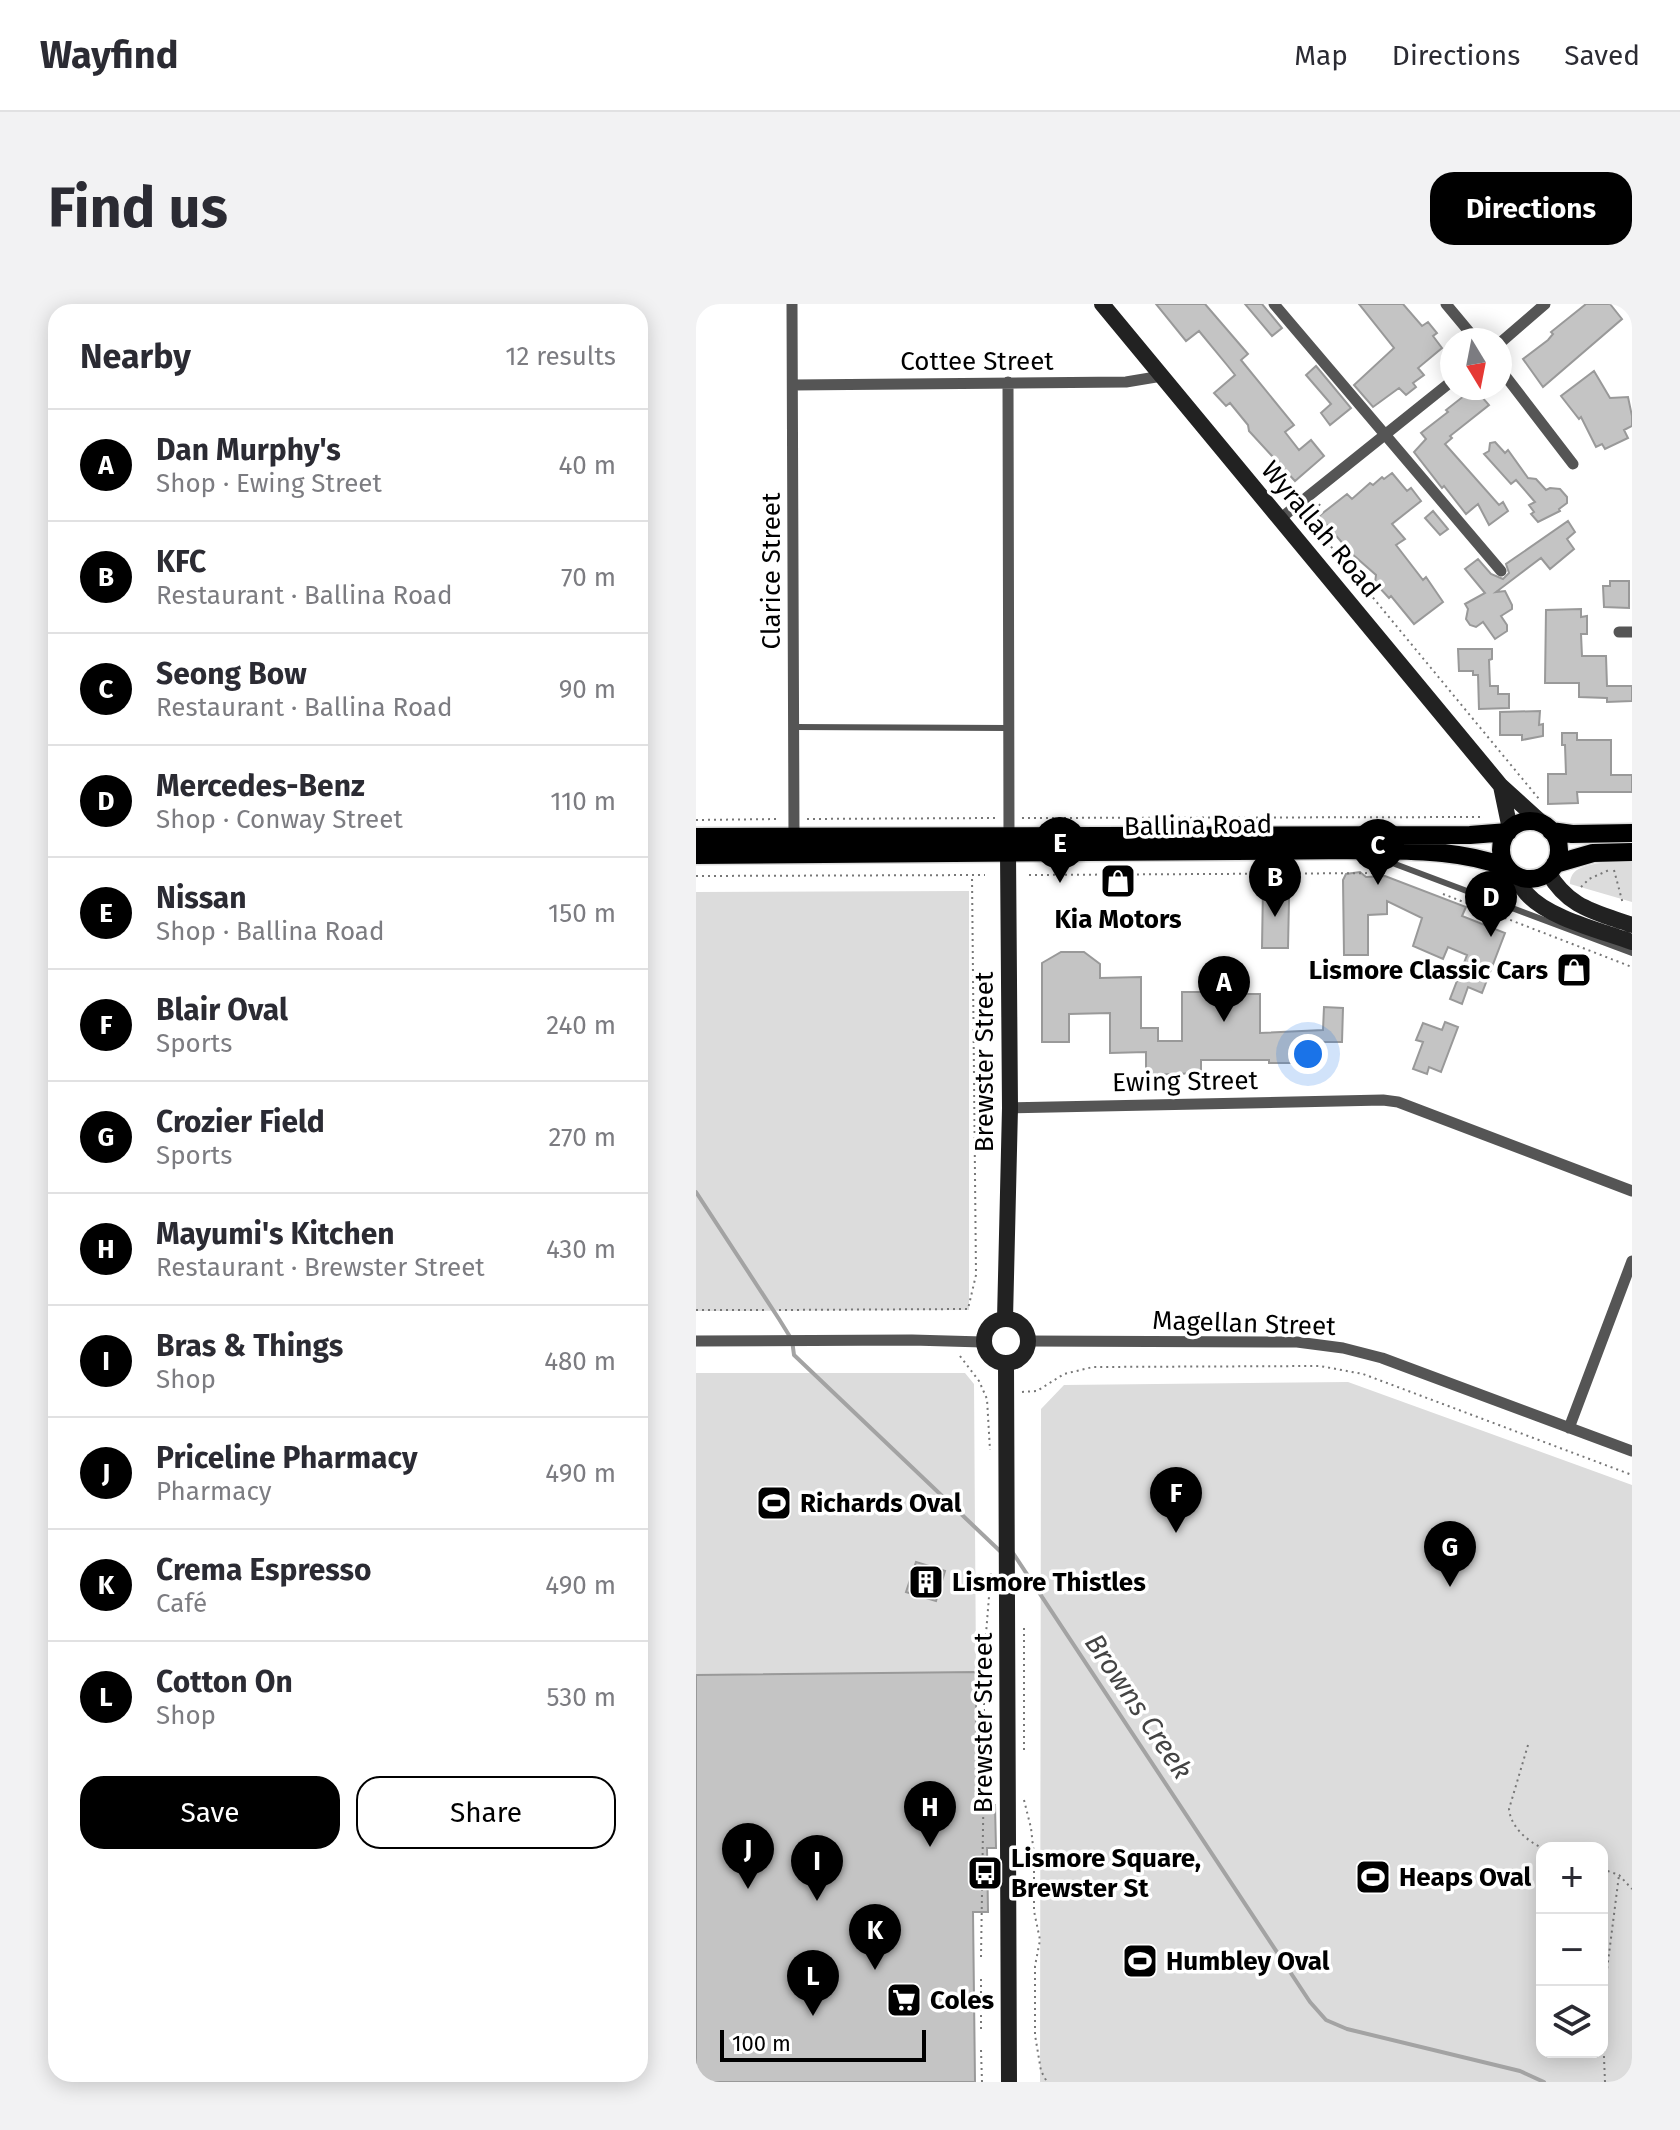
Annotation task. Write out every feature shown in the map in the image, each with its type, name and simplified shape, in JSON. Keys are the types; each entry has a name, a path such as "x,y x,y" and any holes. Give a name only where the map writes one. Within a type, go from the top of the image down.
{"main road":[{"path":"1632,833 1572,834 1529,821 1509,830 1501,852 1509,870 1524,878 1533,878 1593,853 1632,852"},
{"path":"1548,828 1559,851 1551,868"},
{"name":"Ballina Road","path":"696,855 1470,835 1509,830"},
{"name":"Ballina Road","path":"696,837 1454,852 1472,855 1509,870"}],"street":[{"name":"Clarice Street","path":"792,304 794,838"},
{"name":"Wyrallah Road","path":"1102,304 1501,786 1548,828"},
{"path":"1274,304 1501,571"},
{"path":"1446,304 1466,328"},
{"path":"1512,333 1545,304"},
{"name":"Cottee Street","path":"793,385 1126,382 1162,376"},
{"name":"Brewster Street","path":"1005,1319 1010,1108 1008,382"},
{"path":"1512,385 1573,464"},
{"path":"1281,518 1440,390"},
{"path":"1619,632 1632,632"},
{"name":"Wyrallah Road","path":"1501,786 1509,830"},
{"path":"1551,868 1558,890 1570,900 1632,925"},
{"path":"1509,870 1527,895 1539,904 1632,942"},
{"name":"Ewing Street","path":"1010,1108 1398,1102 1632,1191"},
{"path":"1569,1428 1632,1261"},
{"path":"1005,1319 1021,1325 1028,1341 1021,1357 1006,1363 988,1355 983,1342 987,1328 995,1321 1005,1319"},
{"path":"696,1341 983,1342"},
{"name":"Magellan Street","path":"1028,1341 1297,1342 1343,1348 1382,1358 1632,1451"},
{"name":"Brewster Street","path":"1006,1363 1007,1524 999,1568 1009,2082"}],"lane":[{"path":"794,727 1009,728"},
{"path":"1383,850 1395,864 1632,953"}],"path":[{"path":"1313,493 1321,503 1309,520 1545,805"},
{"path":"1020,818 1481,816 1509,830"},
{"path":"804,819 997,818"},
{"path":"696,820 781,819"},
{"path":"1579,892 1589,879 1613,866 1623,904"},
{"path":"1029,875 1388,873"},
{"path":"696,876 985,875"},
{"path":"779,1310 968,1309 976,1275 972,876"},
{"path":"1432,890 1632,967"},
{"path":"696,1310 766,1310"},
{"path":"960,1356 979,1381 987,1399 991,1459"},
{"path":"1021,1392 1037,1391 1064,1374 1093,1367 1320,1366 1363,1374 1632,1475"},
{"path":"983,1671 999,1568"},
{"path":"1024,1625 1024,1748"},
{"path":"984,1691 984,1743"},
{"path":"1528,1745 1509,1809 1518,1829 1536,1843"},
{"path":"981,1957 984,1765"},
{"path":"1024,1794 1024,1809 1031,1828 1034,1855 1034,1911 1040,1940 1035,1966 1035,2035 1041,2071 1047,2082"},
{"path":"1608,1871 1619,1875 1632,1889"},
{"path":"1605,2082 1602,2009 1619,1875"},
{"path":"981,1978 981,2029"},
{"path":"981,2050 982,2082"}],"shaded area":[{"path":"1610,861 1632,861 1632,902 1570,884 1571,877 1579,869"},
{"path":"969,891 969,1310 696,1311 696,892"},
{"path":"696,1373 965,1373 974,1384 976,1672 696,1675"},
{"path":"1348,1382 1632,1485 1632,2082 1040,2082 1041,1409 1064,1385"}],"building":[{"path":"1156,304 1205,304 1248,354 1241,360 1294,425 1285,432 1299,450 1311,440 1324,456 1295,481 1249,431 1248,425 1230,403 1226,406 1214,393 1235,375 1199,331 1186,341"},
{"path":"1245,304 1262,304 1282,328 1272,336"},
{"path":"1359,304 1403,304 1422,326 1428,322 1437,333 1433,336 1440,345 1440,350 1418,368 1424,375 1413,383 1416,387 1406,395 1399,388 1373,407 1354,385 1394,348"},
{"path":"1586,304 1610,304 1622,319 1543,387 1523,359"},
{"path":"1316,366 1351,408 1330,425 1321,413 1331,404 1306,375"},
{"path":"1594,371 1610,398 1628,397 1632,416 1632,426 1624,430 1628,438 1605,449 1602,444 1596,447 1581,417 1579,419 1561,396"},
{"path":"1459,400 1485,400 1489,405 1450,436 1452,438 1445,444 1499,505 1503,502 1508,511 1489,525 1478,504 1466,514 1414,452 1426,439 1421,433 1448,412 1446,410"},
{"path":"1495,442 1505,453 1508,450 1528,478 1536,479 1546,490 1560,489 1567,497 1567,503 1560,511 1538,522 1531,514 1534,512 1529,505 1535,502 1516,480 1511,484 1484,454 1489,451 1490,443"},
{"path":"1392,473 1407,491 1411,488 1421,501 1392,524 1405,539 1396,545 1423,580 1426,577 1443,602 1414,624 1391,596 1389,598 1375,583 1376,575 1351,553 1319,516 1347,494 1352,499 1370,483 1373,485"},
{"path":"1433,511 1448,529 1440,535 1425,518"},
{"path":"1568,521 1575,532 1567,539 1574,549 1550,569 1541,558 1496,592 1505,591 1512,605 1512,609 1501,616 1507,631 1495,639 1483,622 1476,627 1470,625 1466,619 1468,609 1465,604 1485,593 1465,569 1478,559 1491,574 1503,579 1509,573 1506,564"},
{"path":"1610,581 1629,581 1629,608 1604,607 1603,586 1610,586"},
{"path":"1581,609 1581,617 1587,616 1587,634 1581,634 1582,656 1606,656 1607,686 1632,686 1632,701 1607,702 1607,698 1579,697 1579,683 1545,683 1546,610"},
{"path":"1458,649 1492,649 1492,659 1489,660 1490,686 1498,686 1498,694 1509,694 1509,708 1479,709 1478,675 1473,675 1473,671 1459,671"},
{"path":"1540,711 1539,725 1543,724 1543,736 1522,740 1522,735 1500,735 1500,712"},
{"path":"1562,733 1577,733 1577,740 1611,740 1611,775 1632,775 1632,792 1577,792 1578,803 1548,804 1548,774 1566,774"},
{"path":"1360,872 1366,877 1385,876 1466,907 1462,916 1505,933 1482,993 1468,987 1462,1004 1450,999 1467,955 1448,947 1443,959 1413,946 1422,918 1387,901 1387,914 1368,915 1368,955 1344,955 1343,880 1346,874"},
{"path":"1263,886 1282,886 1282,898 1289,899 1288,948 1262,948"},
{"path":"1061,952 1084,952 1100,964 1100,978 1141,977 1141,1028 1158,1028 1158,1041 1182,1041 1182,992 1204,992 1204,977 1242,977 1242,994 1260,994 1260,1033 1323,1030 1324,1007 1343,1008 1342,1042 1318,1042 1320,1068 1303,1069 1303,1063 1269,1063 1269,1060 1201,1060 1201,1073 1146,1075 1146,1052 1110,1053 1110,1013 1069,1014 1069,1042 1042,1042 1042,963"},
{"path":"1445,1022 1458,1027 1441,1072 1429,1067 1427,1074 1413,1069 1423,1042 1416,1040 1423,1023 1442,1030"},
{"name":"Lismore Thistles","path":"916,1562 945,1571 936,1601 906,1592"},
{"path":"976,1672 976,1797 986,1797 985,1805 995,1805 996,1848 987,1848 988,1912 973,1912 975,2082 696,2082 696,1675"}],"waterway":[{"name":"Browns Creek","path":"696,1192 792,1340 794,1355 1001,1552"},
{"name":"Browns Creek","path":"1013,1553 1310,2002 1326,2020 1347,2029 1520,2071 1544,2082"}],"place":[{"name":"Kia Motors","path":"1118,881"},
{"name":"Nissan","path":"1060,883"},
{"name":"Seong Bow","path":"1378,885"},
{"name":"KFC","path":"1275,917"},
{"name":"Mercedes-Benz","path":"1491,937"},
{"name":"Lismore Classic Cars","path":"1574,970"},
{"name":"Dan Murphy's","path":"1224,1022"},
{"name":"Richards Oval","path":"774,1503"},
{"name":"Blair Oval","path":"1176,1533"},
{"name":"Lismore Thistles","path":"926,1582"},
{"name":"Crozier Field","path":"1450,1587"},
{"name":"Mayumi's Kitchen","path":"930,1847"},
{"name":"Lismore Square, Brewster St","path":"985,1873"},
{"name":"Heaps Oval","path":"1373,1877"},
{"name":"Priceline Pharmacy","path":"748,1889"},
{"name":"Bras & Things","path":"817,1901"},
{"name":"Humbley Oval","path":"1140,1961"},
{"name":"Crema Espresso","path":"875,1970"},
{"name":"Coles","path":"904,2000"},
{"name":"Cotton On","path":"813,2016"}]}
